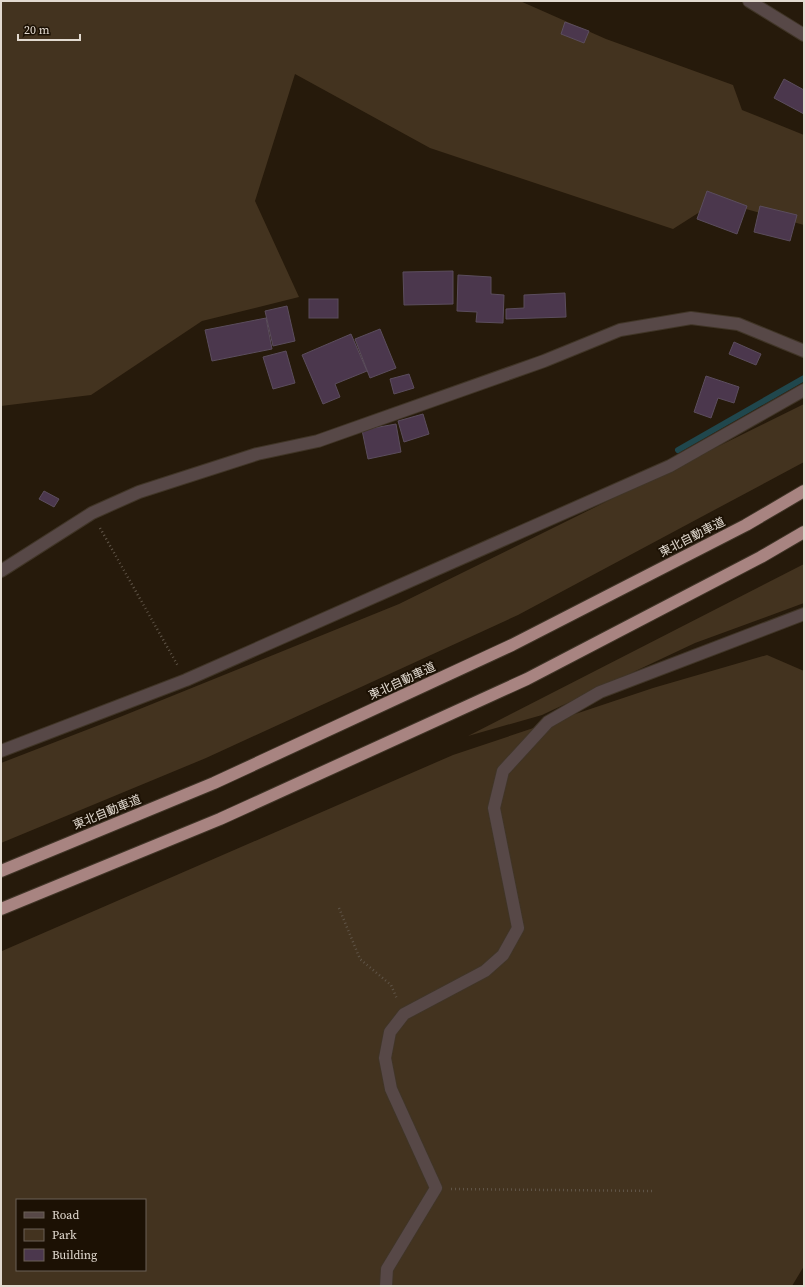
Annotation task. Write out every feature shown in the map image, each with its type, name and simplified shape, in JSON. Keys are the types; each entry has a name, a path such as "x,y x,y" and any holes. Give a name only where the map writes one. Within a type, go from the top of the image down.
{"highway":[{"name":"東北自動車道","path":"1,871 214,783 512,646 746,525 804,492"},
{"path":"1,909 220,819 527,679 761,557 804,532"}],"street":[{"path":"749,1 804,35"},
{"path":"1,571 92,513 139,492 257,454 318,441 544,361 620,330 691,318 738,324 804,351"},
{"path":"1,751 186,680 670,466 804,390"},
{"path":"386,1286 387,1269 436,1188 391,1090 385,1058 390,1032 404,1014 485,971 503,955 518,928 494,808 503,771 548,722 600,692 804,614"}],"path":[{"path":"92,513 186,680"},
{"path":"339,908 360,959 390,985 404,1014"},
{"path":"436,1188 654,1191"}],"green space":[{"path":"1,1 520,1 606,39 733,85 742,110 804,135 804,225 717,201 673,229 430,148 295,74 255,201 299,297 202,321 91,395 1,406"},
{"path":"804,404 804,462 518,615 206,758 1,843 1,763 120,717 399,604"},
{"path":"804,564 804,603 695,643 542,715 468,736"},
{"path":"767,655 804,671 804,1266 792,1286 1,1286 2,951 453,755 653,688"}],"building":[{"path":"565,22 589,31 584,43 561,34"},
{"path":"784,79 804,90 804,114 774,98"},
{"path":"707,191 747,206 737,234 697,219"},
{"path":"760,206 797,215 790,241 754,232"},
{"path":"453,271 453,304 404,305 403,272"},
{"path":"458,275 491,277 491,294 504,295 503,323 476,322 477,312 457,311"},
{"path":"565,293 566,317 506,319 506,309 524,308 524,295"},
{"path":"309,299 338,299 338,318 309,318"},
{"path":"287,306 295,341 273,346 265,311"},
{"path":"266,318 272,349 212,361 205,330"},
{"path":"380,329 396,368 370,378 355,339"},
{"path":"351,334 367,371 335,384 340,397 323,404 302,355"},
{"path":"734,342 761,354 756,365 729,354"},
{"path":"286,351 295,383 273,389 263,357"},
{"path":"409,374 414,388 394,394 390,379"},
{"path":"706,376 739,387 734,403 718,398 711,418 694,412"},
{"path":"423,414 429,434 404,442 398,421"},
{"path":"396,424 401,452 368,459 362,430"},
{"path":"44,491 59,499 54,507 39,499"}],"waterway":[{"path":"678,450 804,378"}]}
